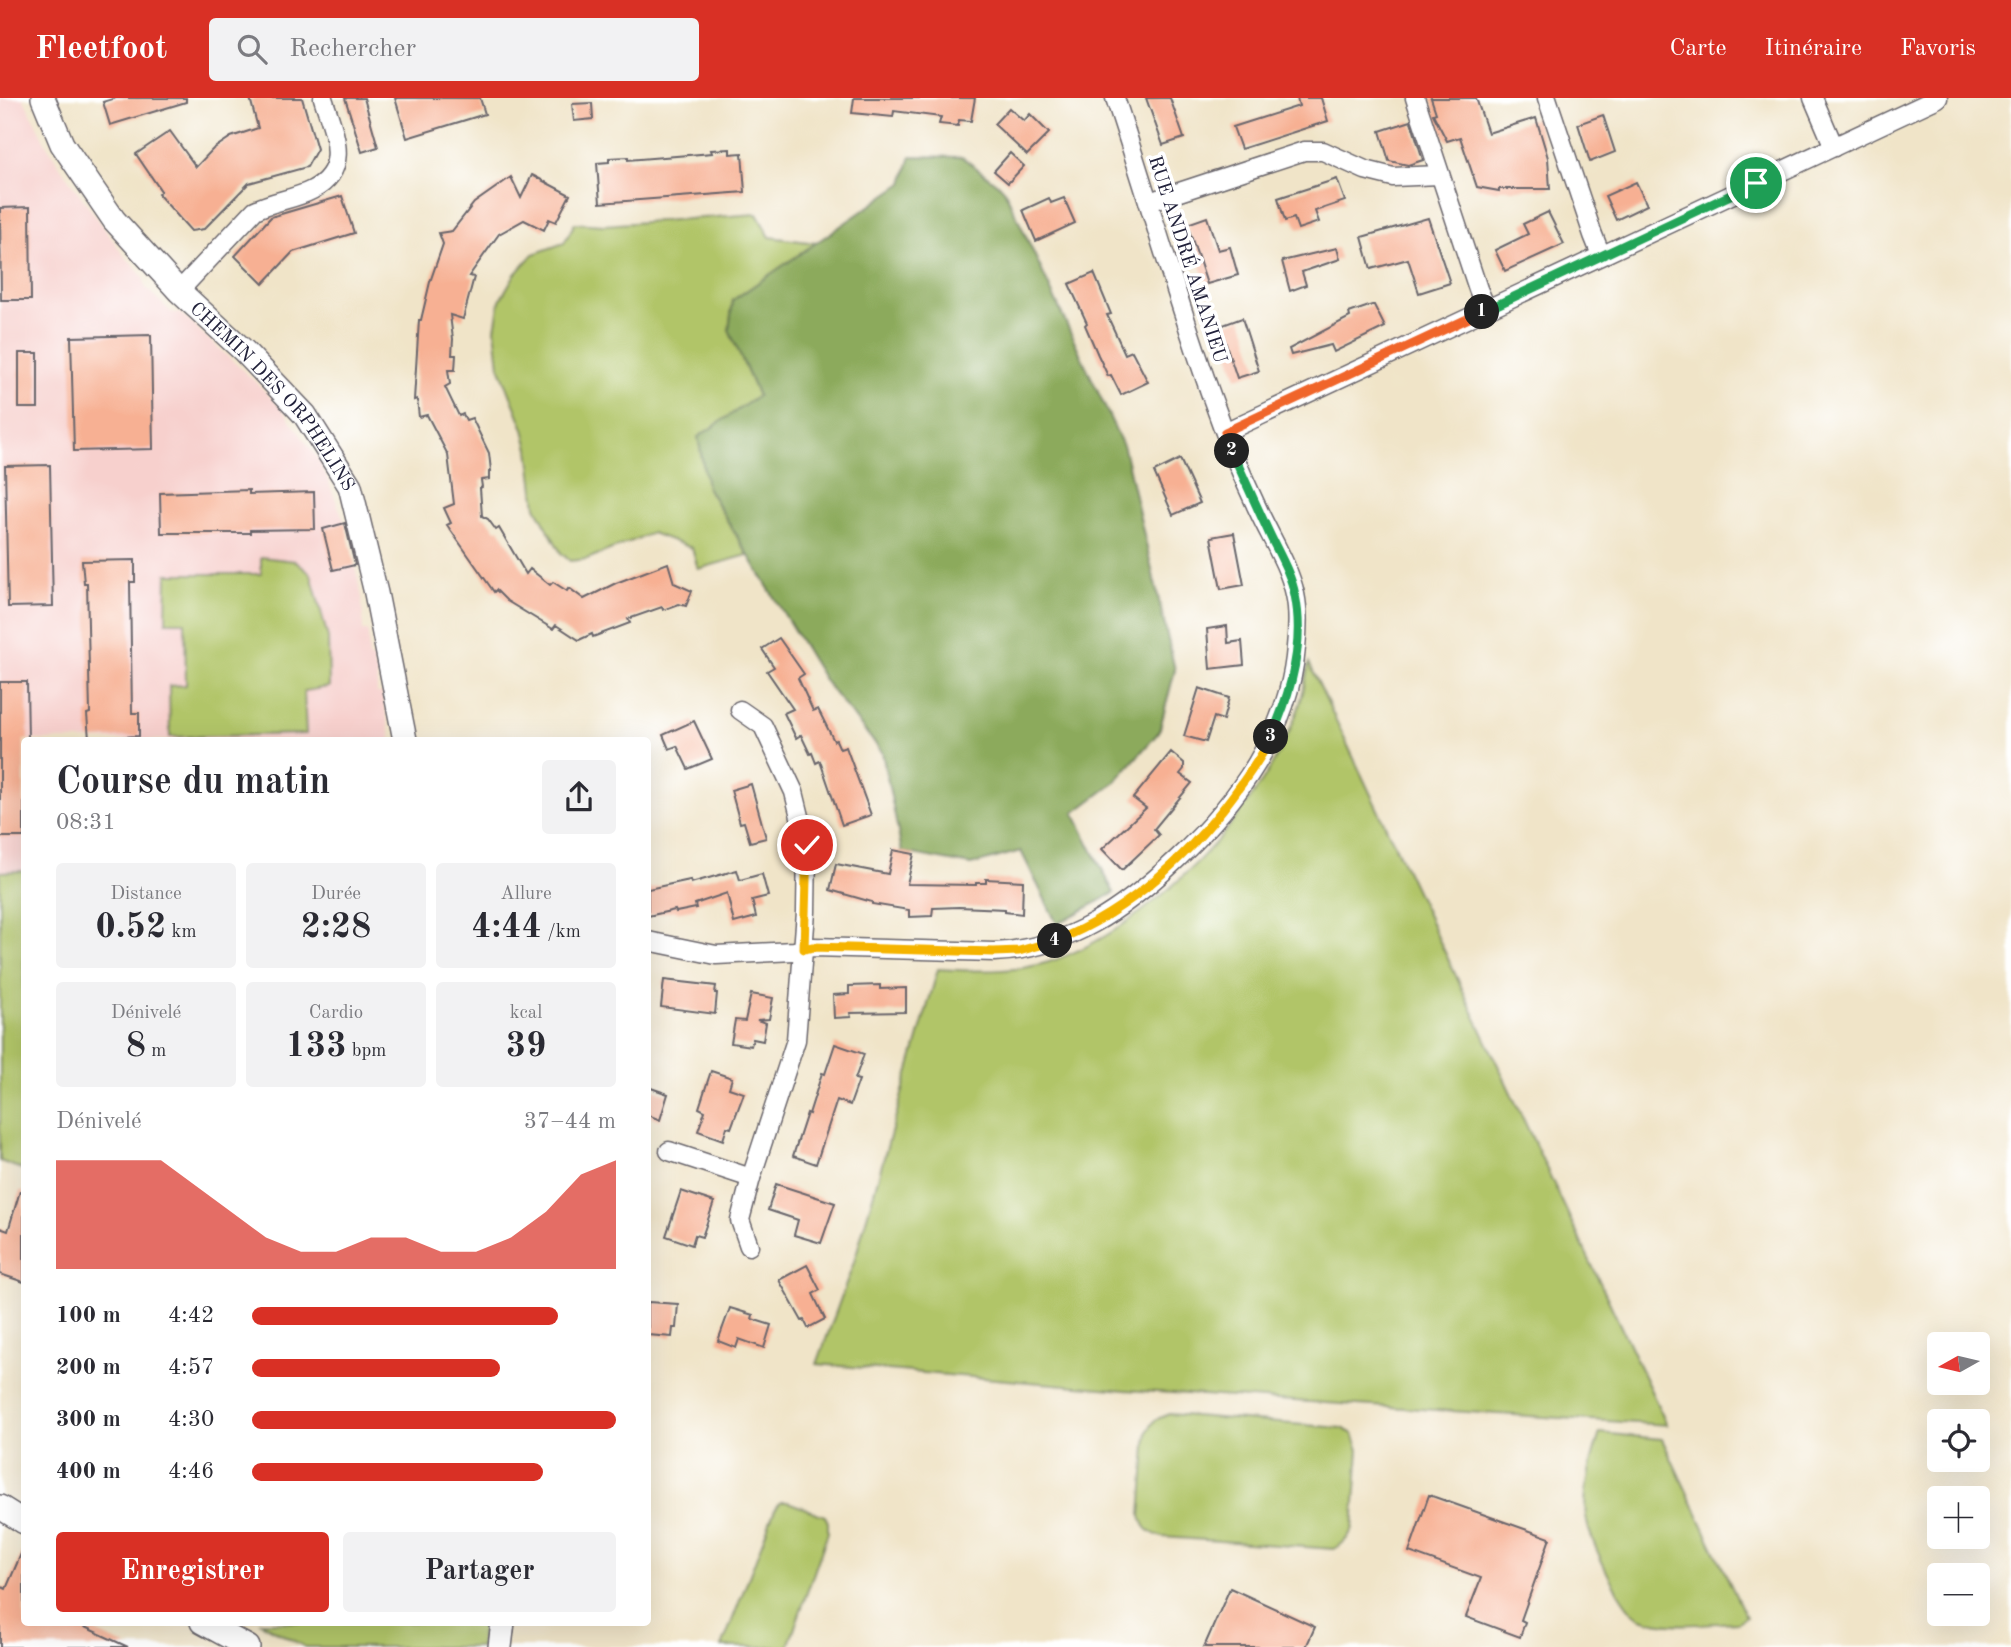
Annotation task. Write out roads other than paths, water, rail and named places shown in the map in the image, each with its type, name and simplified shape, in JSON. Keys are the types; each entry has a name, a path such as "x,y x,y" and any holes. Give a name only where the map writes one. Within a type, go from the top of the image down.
{"street":[{"name":"CHEMIN DES ORPHELINS","path":"43,98 62,144 114,220 178,291 244,351 305,415 350,486 376,593 404,737"},
{"path":"178,291 255,210 312,191 331,174 337,163 337,151 323,98"},
{"name":"RUE ANDRÉ AMANIEU","path":"651,942 716,955 755,954 813,947 994,952 1019,951 1046,944 1095,923 1120,908 1156,879 1228,804 1268,744 1286,704 1295,667 1298,622 1295,593 1249,492 1211,395 1115,98"},
{"path":"1415,98 1487,310"},
{"path":"1547,98 1601,255"},
{"path":"1813,98 1834,147"},
{"path":"1225,432 1938,98"},
{"path":"1149,202 1304,151 1323,151 1365,170 1392,177 1440,175"},
{"path":"740,710 763,726 794,792 807,845 804,949 796,1040 740,1220 748,1246"},
{"path":"669,1150 751,1178"},
{"path":"0,1507 21,1520"},
{"path":"209,1626 248,1647"},
{"path":"500,1647 503,1626"}]}
